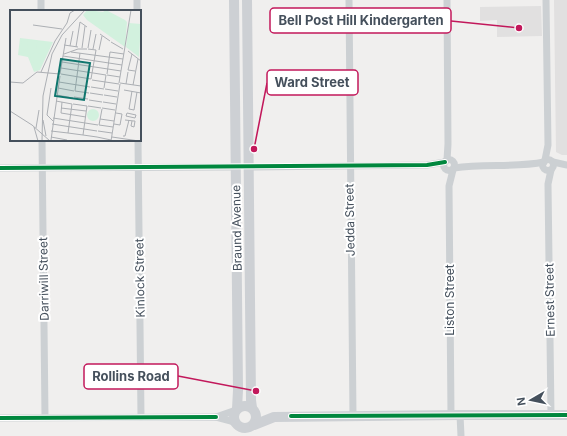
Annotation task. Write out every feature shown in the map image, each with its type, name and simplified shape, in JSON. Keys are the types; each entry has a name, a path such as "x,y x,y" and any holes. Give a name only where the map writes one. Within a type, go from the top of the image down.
{"street":[{"name":"Braund Avenue","path":"234,0 238,382 236,409"},
{"name":"Braund Avenue","path":"247,0 251,400 253,409"},
{"name":"Jedda Street","path":"349,0 353,416"},
{"name":"Liston Street","path":"447,0 448,144 456,415 461,436"},
{"name":"Ernest Street","path":"546,0 551,415"},
{"name":"Darriwill Street","path":"42,141 45,417"},
{"name":"Kinlock Street","path":"138,141 141,417"},
{"path":"0,168 566,165"},
{"path":"216,417 243,406 274,417 567,415"},
{"path":"236,409 233,418 240,436"},
{"path":"252,429 257,417 253,409"},
{"path":"0,418 216,417 231,421 244,428 252,429 274,417"}],"shaded area":[{"path":"554,0 567,0 567,155 562,155 556,152"},
{"path":"541,6 542,36 497,37 497,20 480,21 480,7"}],"cycle path":[{"path":"0,168 427,165 445,162"},
{"path":"291,416 567,415"},
{"path":"0,418 216,417"}],"place":[{"name":"Bell Post Hill Kindergarten","path":"519,28"},
{"name":"Ward Street","path":"254,149"},
{"name":"Rollins Road","path":"256,391"}]}
